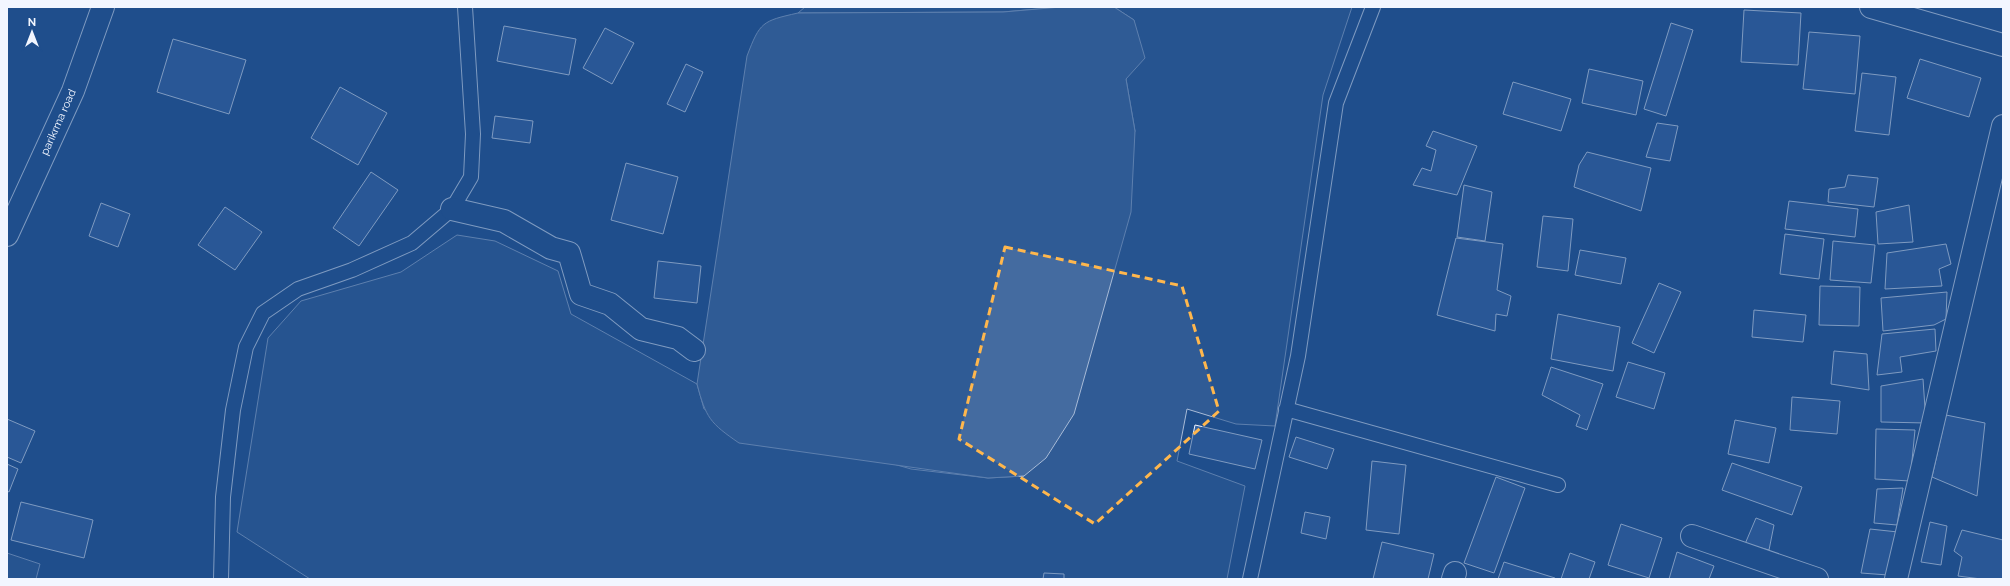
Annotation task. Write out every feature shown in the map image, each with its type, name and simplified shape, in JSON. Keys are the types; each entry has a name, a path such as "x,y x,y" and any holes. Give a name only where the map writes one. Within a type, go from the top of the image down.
{"street":[{"name":"parikrma road","path":"7,234 73,91 103,7"},
{"path":"1871,7 2003,45"},
{"path":"1896,579 2003,126"},
{"path":"452,209 504,221 551,248 569,253 581,294 610,304 641,328 678,338 694,350"},
{"path":"1692,536 1817,579"}],"lane":[{"path":"221,579 223,497 233,410 246,347 263,313 298,289 352,270 412,243 452,209 471,177 473,134 465,7"},
{"path":"1250,579 1298,356 1336,103 1373,7"},
{"path":"1286,409 1558,484"}],"highlighted area":[{"path":"1005,247 1182,286 1219,411 1095,524 959,439"}],"shaded area":[{"path":"805,7 1061,7 1003,12 798,13"},
{"path":"1061,7 1114,7 1134,20 1145,58 1126,79 1135,131 1131,212 1074,414 1046,458 1024,476 988,478 739,443 721,430 710,419 703,405 697,384 747,56 759,30 769,21 798,13 1003,12"},
{"path":"1114,7 1352,7 1323,95 1275,426 1236,424 1187,409 1177,461 1245,486 1227,579 310,579 237,532 268,338 301,301 401,272 457,235 495,241 558,271 571,314 697,384 704,409 911,469 988,478 1024,476 1135,131 1126,79 1134,20"},
{"path":"7,553 40,564 36,579 7,579"}],"building":[{"path":"1744,10 1801,13 1798,65 1741,62"},
{"path":"1671,23 1693,30 1666,116 1644,109"},
{"path":"504,26 576,39 569,75 497,61"},
{"path":"605,28 634,43 612,84 583,68"},
{"path":"1809,32 1860,36 1855,94 1803,89"},
{"path":"173,39 246,60 229,114 157,92"},
{"path":"1920,59 1981,78 1969,117 1907,98"},
{"path":"686,64 703,72 685,112 667,104"},
{"path":"1589,69 1643,81 1636,115 1582,103"},
{"path":"1862,73 1896,77 1889,135 1855,131"},
{"path":"1513,82 1571,99 1561,131 1503,114"},
{"path":"340,87 387,113 358,165 311,138"},
{"path":"495,116 533,121 530,143 492,138"},
{"path":"1657,123 1678,126 1670,161 1646,157"},
{"path":"1433,131 1477,146 1457,195 1413,185 1422,168 1431,171 1436,150 1426,146"},
{"path":"1587,152 1651,168 1641,211 1574,187 1579,165"},
{"path":"626,163 678,177 663,234 611,220"},
{"path":"371,172 398,190 359,246 333,228"},
{"path":"1848,175 1878,178 1874,207 1828,202 1829,189 1845,187"},
{"path":"1464,185 1492,192 1485,241 1457,237"},
{"path":"1789,201 1858,209 1855,237 1785,229"},
{"path":"101,203 130,214 118,247 89,236"},
{"path":"1909,205 1913,242 1878,244 1876,212"},
{"path":"225,207 262,232 235,270 198,245"},
{"path":"1543,216 1573,219 1568,271 1537,267"},
{"path":"1785,234 1824,239 1819,279 1780,274"},
{"path":"1456,238 1503,244 1497,290 1511,296 1507,316 1496,314 1495,331 1437,315"},
{"path":"1833,241 1875,245 1871,283 1830,280"},
{"path":"1946,244 1951,264 1939,269 1942,286 1885,289 1887,253"},
{"path":"1580,250 1626,258 1621,284 1575,275"},
{"path":"658,261 701,266 697,303 654,298"},
{"path":"1659,283 1681,292 1654,353 1632,343"},
{"path":"1820,286 1860,287 1859,326 1819,325"},
{"path":"1947,292 1946,319 1934,325 1883,331 1881,298"},
{"path":"1754,310 1806,315 1803,342 1752,337"},
{"path":"1558,314 1620,327 1613,371 1551,359"},
{"path":"1935,329 1936,351 1900,357 1902,372 1877,375 1882,334"},
{"path":"1834,351 1867,354 1869,390 1831,384"},
{"path":"1628,362 1665,373 1654,409 1616,397"},
{"path":"1551,367 1603,384 1587,430 1576,426 1580,415 1542,395"},
{"path":"1923,379 1926,423 1881,422 1881,386"},
{"path":"1792,397 1840,401 1837,434 1790,430"},
{"path":"1946,415 1985,423 1977,496 1932,477"},
{"path":"7,419 35,431 21,463 7,457"},
{"path":"1735,420 1776,428 1769,463 1728,454"},
{"path":"1195,425 1262,440 1255,469 1189,454"},
{"path":"1876,429 1915,430 1910,481 1875,479"},
{"path":"1296,437 1334,449 1327,469 1289,457"},
{"path":"1372,461 1406,465 1399,534 1366,530"},
{"path":"1732,463 1802,487 1792,515 1722,490"},
{"path":"7,464 18,469 9,492 7,491"},
{"path":"1496,477 1525,488 1494,573 1464,563"},
{"path":"1903,488 1897,525 1874,523 1877,489"},
{"path":"21,502 93,520 84,558 11,540"},
{"path":"1305,512 1330,517 1326,539 1301,533"},
{"path":"1756,518 1774,525 1769,550 1745,544"},
{"path":"1930,522 1947,526 1941,565 1921,562"},
{"path":"1621,524 1662,538 1649,578 1608,565"},
{"path":"1870,529 1898,532 1888,575 1861,573"},
{"path":"1962,530 2003,540 2003,579 1981,579 1958,576 1962,557 1954,551"},
{"path":"1382,542 1434,554 1428,579 1373,579"},
{"path":"1677,552 1714,566 1709,579 1669,579"},
{"path":"1570,553 1595,562 1589,579 1561,579"},
{"path":"1504,562 1555,578 1555,579 1498,579"},
{"path":"1044,573 1064,574 1064,579 1043,579"}]}
